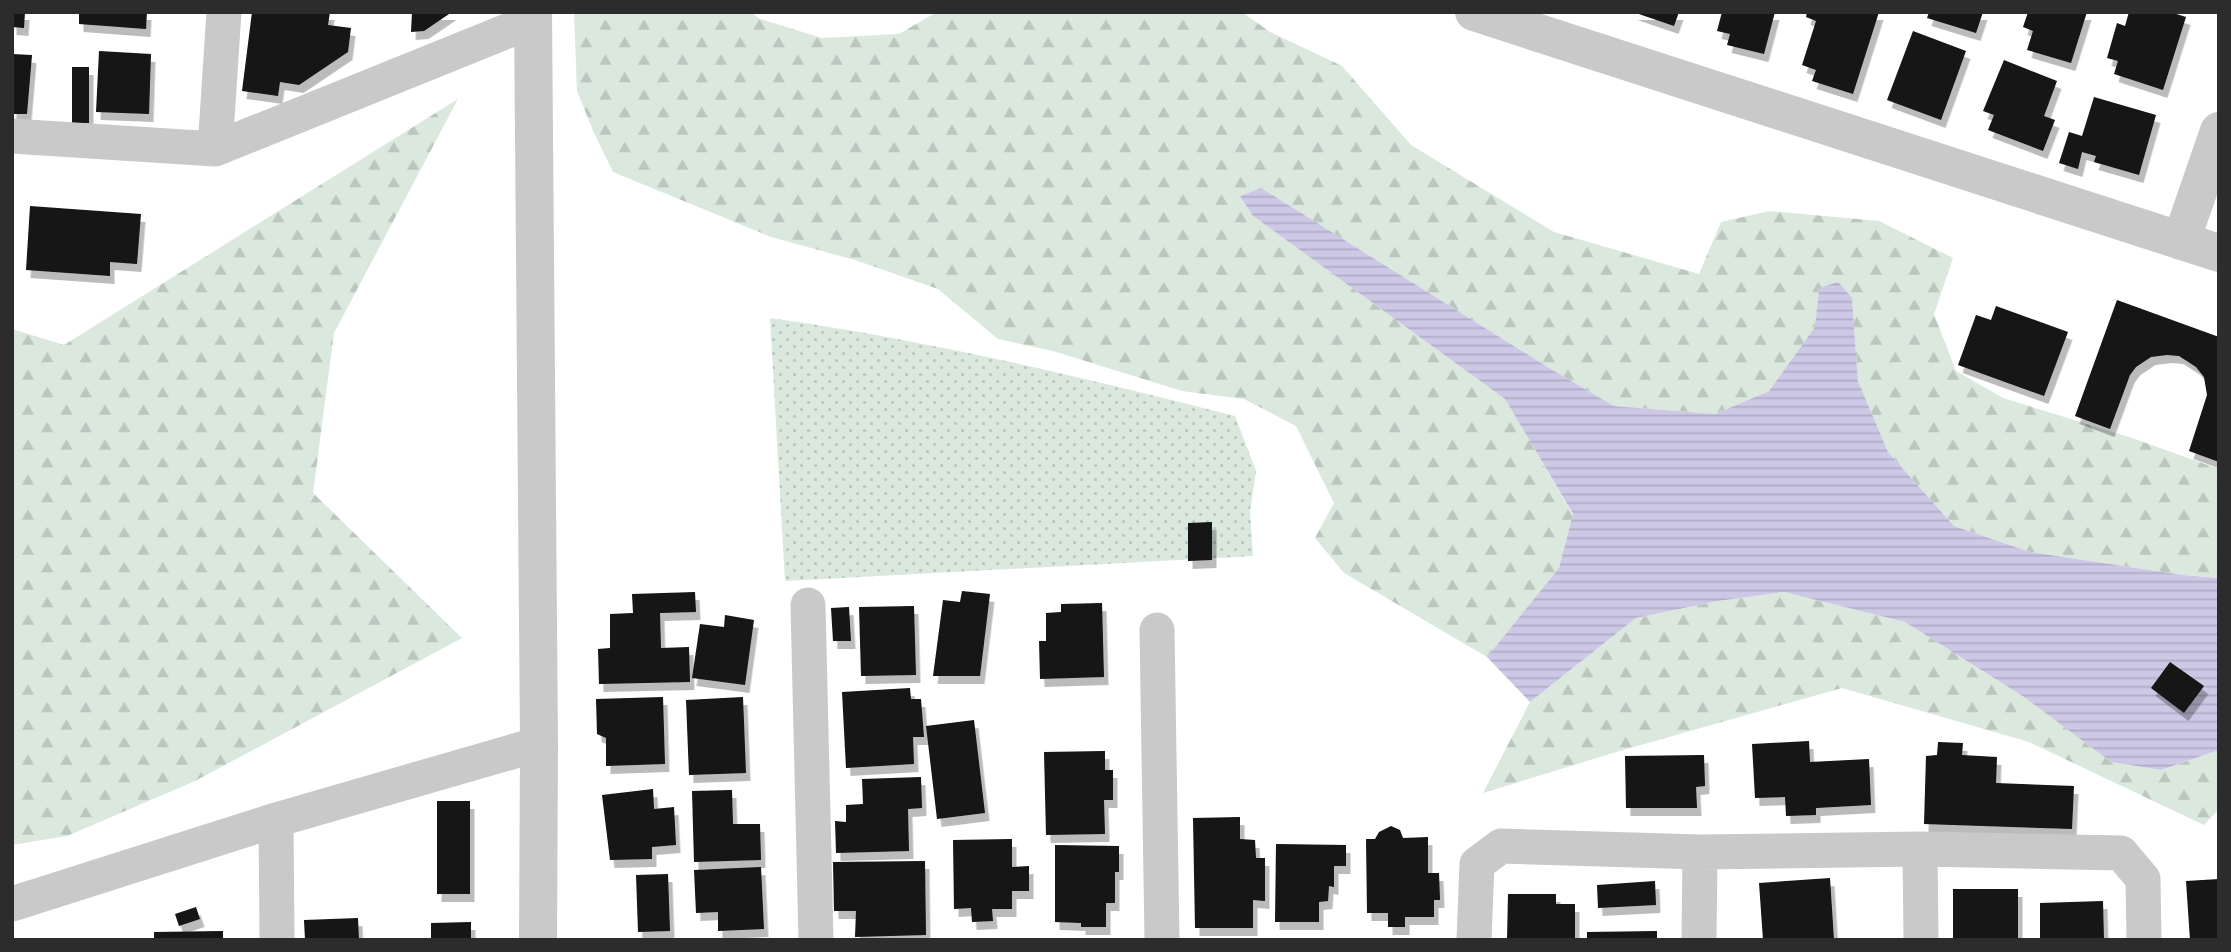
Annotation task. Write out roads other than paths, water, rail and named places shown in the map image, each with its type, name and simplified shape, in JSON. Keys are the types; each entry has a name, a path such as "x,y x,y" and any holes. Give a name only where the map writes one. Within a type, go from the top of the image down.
{"street":[{"path":"215,149 224,12"},
{"path":"1474,12 2219,253"},
{"path":"12,135 215,149 533,17 538,940"},
{"path":"2181,241 2219,131"},
{"path":"808,605 816,940"},
{"path":"1157,630 1162,940"},
{"path":"12,904 276,821 539,744"},
{"path":"276,821 277,940"},
{"path":"1474,940 1477,864 1501,846 1700,852 1920,849 2121,853 2143,879 2144,940"},
{"path":"1920,849 1920,940"},
{"path":"1699,940 1700,852"}]}
